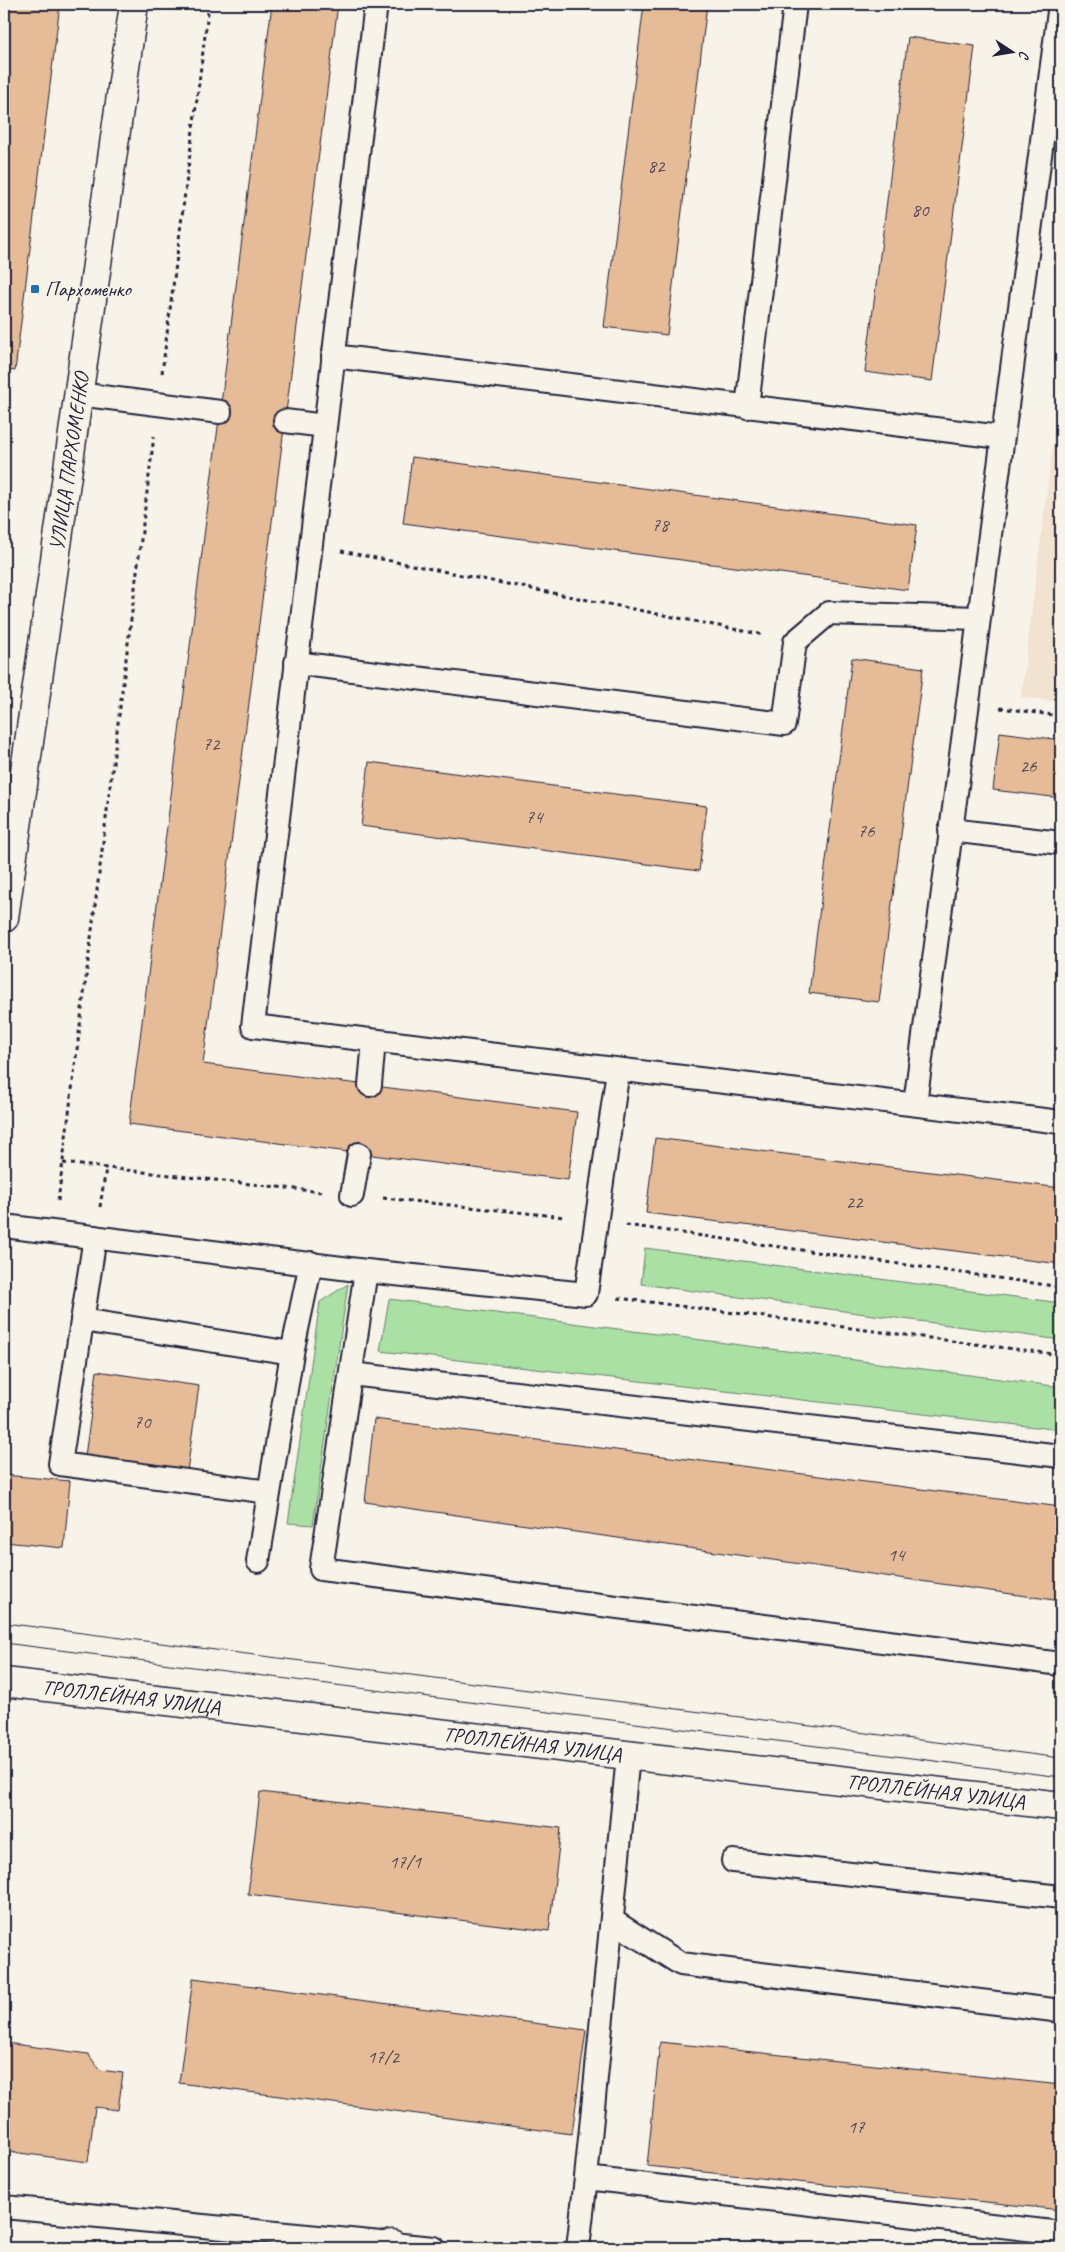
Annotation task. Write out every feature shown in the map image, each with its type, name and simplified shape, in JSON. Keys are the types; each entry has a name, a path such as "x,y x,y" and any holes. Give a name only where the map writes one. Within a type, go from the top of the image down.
{"main road":[{"name":"УЛИЦА ПАРХОМЕНКО","path":"4,918 134,4"},
{"name":"ТРОЛЛЕЙНАЯ УЛИЦА","path":"4,1682 1061,1806"}],"lane":[{"path":"376,4 253,1026 1061,1122"},
{"path":"747,407 795,4"},
{"path":"914,1104 1060,4"},
{"path":"333,356 1001,438"},
{"path":"78,394 220,412"},
{"path":"285,421 325,426"},
{"path":"296,663 784,724 795,642 829,613 977,618"},
{"path":"950,830 1061,844"},
{"path":"370,1085 374,1041"},
{"path":"4,1226 366,1271 586,1294 618,1070"},
{"path":"352,1195 359,1154"},
{"path":"95,1237 60,1464 269,1492"},
{"path":"258,1560 292,1353 311,1263"},
{"path":"366,1271 321,1569 1061,1664"},
{"path":"82,1320 292,1353"},
{"path":"351,1374 1061,1456"},
{"path":"578,2248 613,1921 628,1756"},
{"path":"733,1861 1061,1897"},
{"path":"613,1921 681,1964 1061,2011"},
{"path":"586,2178 1061,2233"},
{"path":"4,2207 391,2246 434,2248"}],"path":[{"path":"54,1232 209,4"},
{"path":"311,546 795,642"},
{"path":"966,704 1061,716"},
{"path":"63,1163 596,1221 1061,1287"},
{"path":"95,1237 106,1168"},
{"path":"586,1294 1061,1355"}],"shaded area":[{"path":"1061,379 1061,702 1021,697"}],"green space":[{"path":"645,1248 1061,1303 1061,1340 641,1284"},
{"path":"348,1284 313,1525 288,1523 320,1302"},
{"path":"389,1299 1061,1387 1061,1430 380,1351"}],"building":[{"path":"4,4 60,4 15,371 4,369"},
{"path":"272,4 338,4 203,1064 577,1112 568,1180 129,1124"},
{"path":"644,4 707,4 667,335 604,327"},
{"path":"908,37 975,46 932,381 865,372"},
{"path":"412,457 917,525 908,590 403,523"},
{"path":"852,658 923,668 879,1002 809,993"},
{"path":"1000,732 1061,740 1061,798 993,790"},
{"path":"369,762 707,806 699,871 361,826"},
{"path":"655,1138 1061,1188 1061,1264 646,1213"},
{"path":"97,1371 199,1386 187,1471 85,1456"},
{"path":"374,1419 1061,1507 1061,1601 365,1502"},
{"path":"4,1475 70,1481 64,1548 4,1542"},
{"path":"260,1792 561,1828 549,1931 248,1894"},
{"path":"193,1978 586,2030 572,2134 179,2083"},
{"path":"660,2042 1061,2085 1061,2210 647,2166"},
{"path":"6,2043 88,2054 100,2070 123,2073 118,2110 95,2107 88,2162 4,2151 4,2045"}],"tram line":[{"path":"4,1623 1061,1758"},
{"path":"4,1643 1061,1777"}],"place":[{"name":"Пархоменко","path":"35,289"}]}
